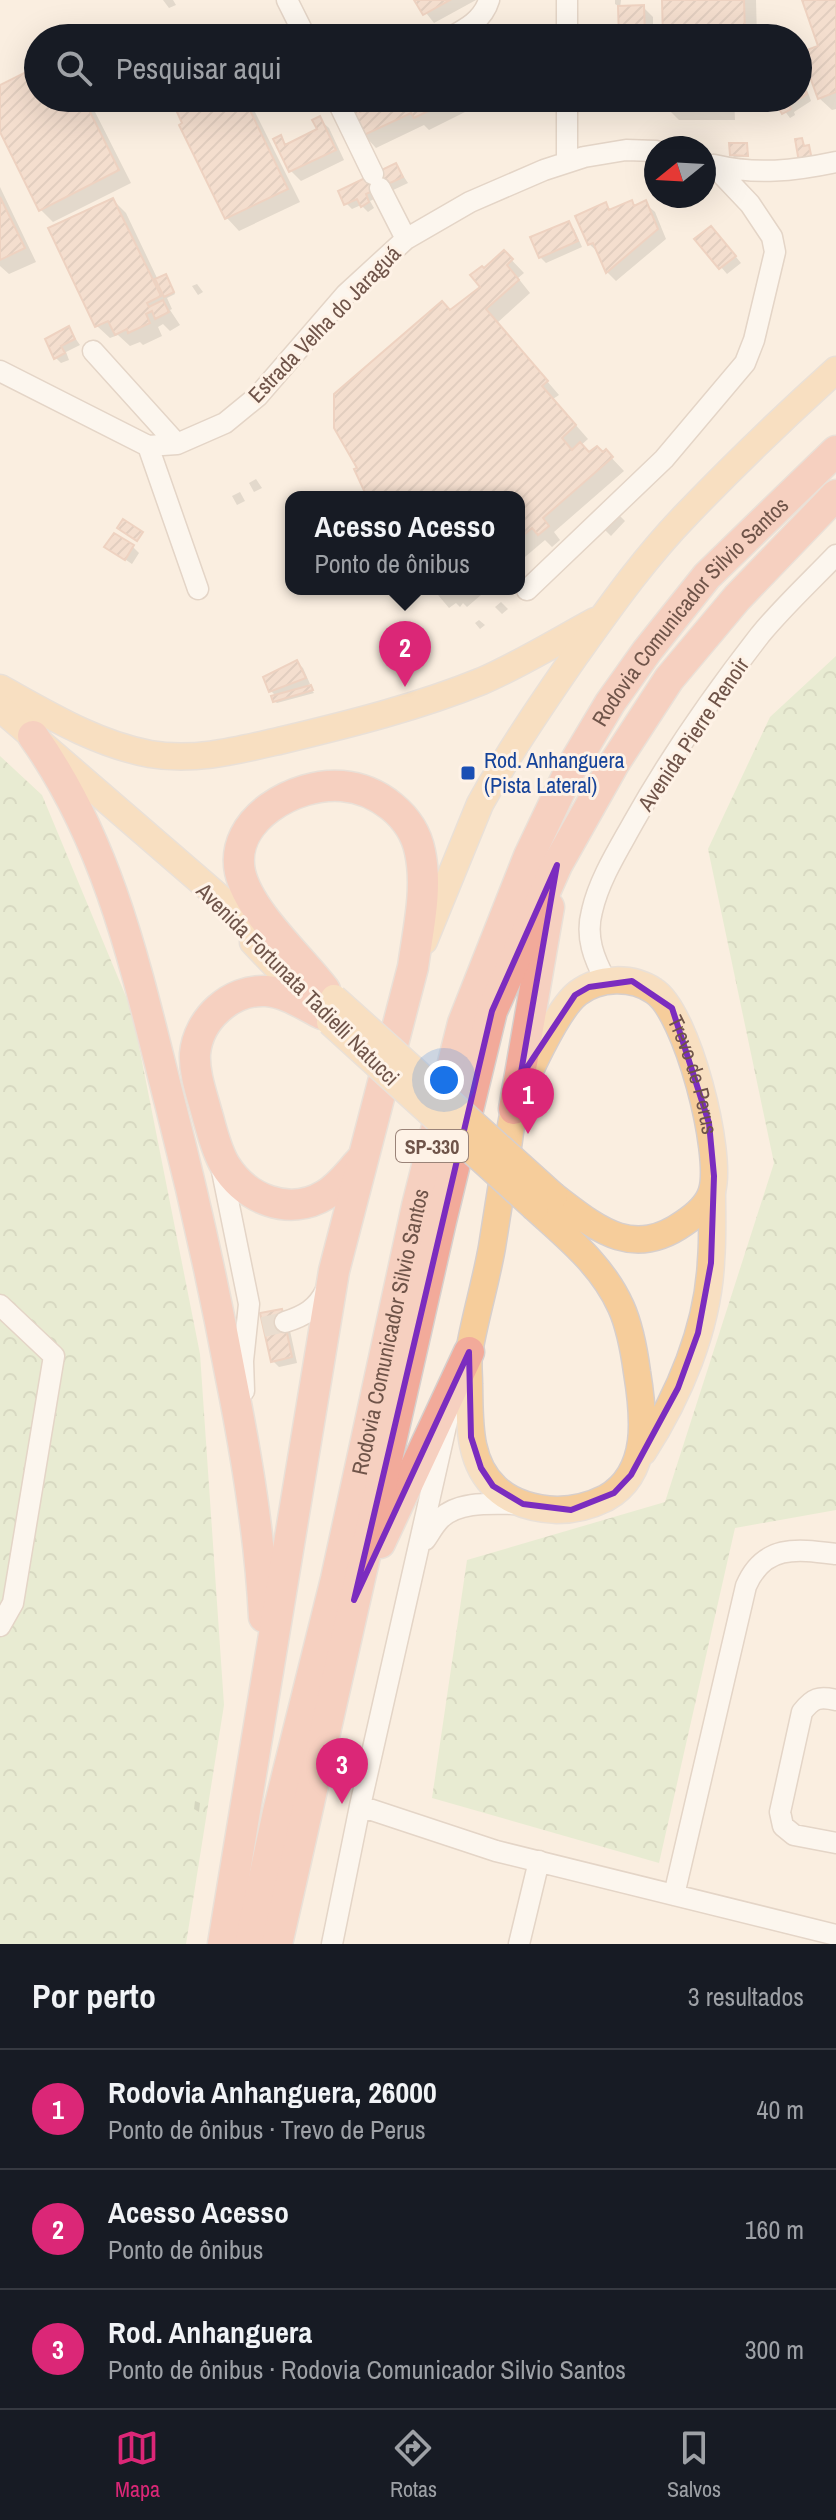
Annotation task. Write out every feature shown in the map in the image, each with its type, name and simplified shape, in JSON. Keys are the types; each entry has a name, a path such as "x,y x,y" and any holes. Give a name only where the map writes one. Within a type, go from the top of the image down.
{"highway":[{"name":"Rodovia Comunicador Silvio Santos","path":"250,1944 278,1812 336,1579 417,1206 468,1009 529,856 570,770 610,703 707,576 836,451"},
{"name":"Rodovia Comunicador Silvio Santos","path":"277,1944 444,1206 492,1011 557,865 615,762 669,679 737,598 836,495"},
{"path":"33,736 71,794 123,919 205,1240 248,1467 262,1578 267,1668"},
{"path":"223,1944 334,1271 413,967 423,879 421,853 406,820 389,803 342,786 315,788 286,797 265,809 247,831 241,846 239,869 245,887 263,915 328,1006"},
{"path":"514,1109 557,865"},
{"path":"328,1006 266,991 235,997 210,1016 199,1039 195,1053 199,1083 218,1150 237,1182 256,1196 284,1204 310,1202 338,1185 361,1160"},
{"path":"354,1600 469,1352"}],"main road":[{"path":"413,967 480,804 515,743 602,617 686,515 836,370"},
{"path":"0,688 69,727 149,754 185,757 224,753 323,730 445,694 483,680 602,617"},
{"name":"Avenida Fortunata Tadielli Natucci","path":"0,708 170,856 328,1006 544,1202"},
{"path":"544,1202 590,1257 623,1311 641,1393 643,1434 638,1460 631,1475 614,1493 594,1504 571,1510 523,1504 493,1486 481,1468 471,1437 469,1352 490,1262 514,1109 550,1033 575,995 606,981"},
{"name":"Trevo de Perus","path":"606,981 632,981 655,991 672,1008 682,1030 709,1123 714,1176 711,1263 698,1333 678,1388 638,1460"},
{"path":"544,1202 600,1231 624,1239 646,1240 671,1232 698,1213 712,1193"}],"street":[{"path":"287,0 299,24"},
{"path":"473,24 486,10 489,0"},
{"path":"567,0 567,24"},
{"path":"343,112 406,239"},
{"path":"567,112 567,162"},
{"name":"Estrada Velha do Jaraguá","path":"148,446 177,444 225,423 258,396 346,294 406,239 470,202 567,162 626,150 644,151"},
{"path":"716,166 740,171 773,172 802,170 836,162"},
{"path":"527,590 664,459 745,363 754,340 775,252 772,237 750,204 716,172"},
{"path":"93,351 177,444"},
{"path":"0,371 148,446 198,589"},
{"name":"Avenida Pierre Renoir","path":"606,981 594,958 589,937 591,911 614,857 658,779 702,714 762,633 836,555"},
{"path":"218,1150 256,1328 243,1361 248,1467"},
{"path":"285,1322 315,1307 334,1271"},
{"path":"0,1305 54,1356 13,1603 0,1626"},
{"path":"332,1944 454,1382"},
{"path":"420,1546 440,1519 451,1511 491,1504 523,1504"},
{"path":"674,1895 751,1573 763,1560 777,1554 803,1550 836,1554"},
{"path":"836,1700 823,1697 812,1699 802,1712 780,1812 783,1826 794,1835 836,1843"},
{"path":"360,1806 496,1851 836,1935"},
{"path":"519,1944 539,1861"}],"highlighted area":[{"path":"557,865 520,1078 575,995 589,987 632,981 672,1008 709,1123 714,1176 711,1263 698,1333 678,1388 631,1475 614,1493 571,1510 523,1504 493,1486 481,1468 471,1437 469,1352 354,1600 492,1011"}],"green space":[{"path":"836,656 836,1510 735,1528 659,1863 432,1798 467,1560 665,1502 774,1163 708,849 770,717"},
{"path":"0,756 42,795 132,1011 200,1354 224,1705 186,1944 0,1944"}],"building":[{"path":"414,0 450,0 423,15"},
{"path":"662,0 744,0 745,24 663,24"},
{"path":"802,0 836,0 836,92 818,99 812,82 812,48 818,46"},
{"path":"644,5 645,24 619,24 618,6"},
{"path":"24,73 24,112 90,112 119,170 39,211 0,132 0,85"},
{"path":"177,112 251,112 288,189 225,219 179,125 182,123"},
{"path":"351,112 426,112 414,118 411,113 362,136"},
{"path":"320,116 336,150 289,172 273,139 281,135 285,145 317,129 312,120"},
{"path":"802,138 804,146 809,145 812,160 799,162 795,139"},
{"path":"729,143 747,143 748,156 730,155"},
{"path":"396,163 403,177 366,194 369,202 361,207 357,199 344,205 338,191"},
{"path":"0,197 25,248 0,260"},
{"path":"113,198 161,296 147,303 149,307 163,300 169,312 155,319 152,311 146,314 150,323 115,335 108,321 95,327 48,228"},
{"path":"632,200 634,206 644,201 644,208 649,208 658,229 606,273 593,243 588,245 575,216 606,202 609,210"},
{"path":"569,221 578,241 539,258 530,237"},
{"path":"711,226 736,256 719,269 694,239"},
{"path":"504,250 513,259 507,265 519,280 486,309 548,381 542,386 576,425 562,438 572,450 580,442 589,452 597,446 603,452 606,449 613,457 543,518 549,526 538,535 532,528 525,534 525,491 364,491 354,469 357,468 334,428 334,394 442,301 450,310 480,287 470,275 482,266 484,268"},
{"path":"166,274 174,292 164,297 155,279"},
{"path":"69,326 75,339 61,346 65,353 54,359 45,339"},
{"path":"123,519 143,532 137,541 117,528"},
{"path":"114,533 134,545 125,560 104,547"},
{"path":"297,660 306,678 269,692 263,677"},
{"path":"311,685 313,690 273,702 271,696"},
{"path":"282,1309 292,1357 271,1362 260,1313"}],"tunnel":[{"path":"263,1327 285,1322"}],"place":[{"name":"Acesso Acesso","path":"405,687"},
{"name":"Rod. Anhanguera (Pista Lateral)","path":"468,773"},
{"name":"Rodovia Anhanguera, 26000","path":"528,1134"},
{"name":"Rod. Anhanguera","path":"342,1804"}]}
